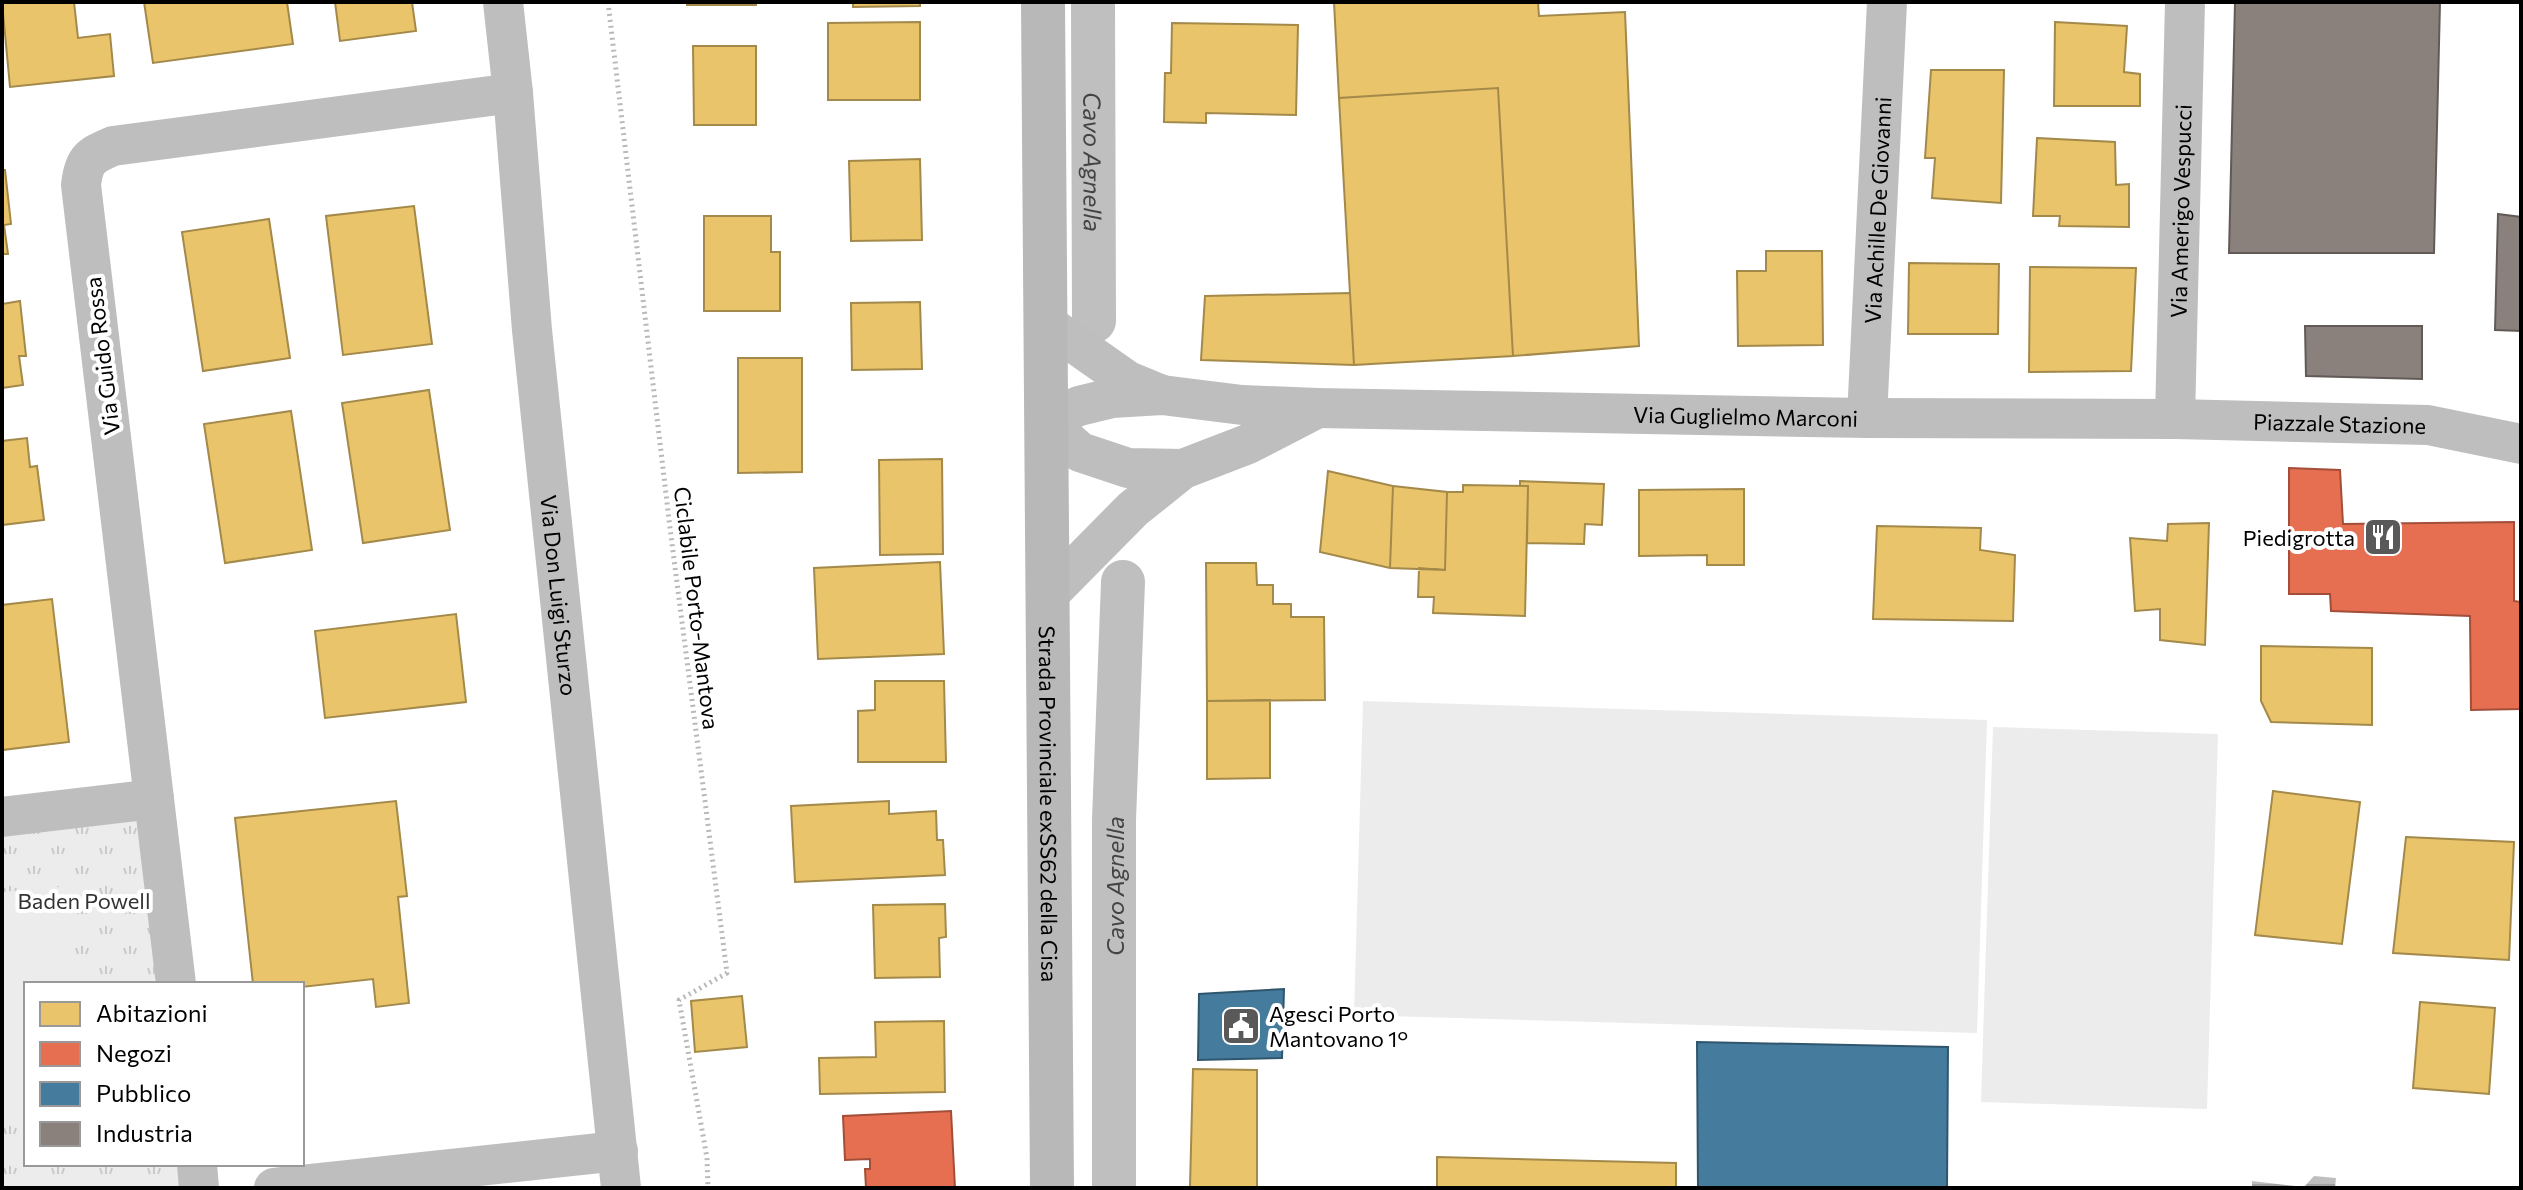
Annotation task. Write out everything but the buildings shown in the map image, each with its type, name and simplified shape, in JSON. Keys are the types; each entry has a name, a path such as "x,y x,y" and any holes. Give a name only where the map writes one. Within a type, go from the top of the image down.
{"street":[{"name":"Via Don Luigi Sturzo","path":"503,2 532,330 620,1169"},
{"path":"1043,2 1044,322"},
{"name":"Via Achille De Giovanni","path":"1867,418 1887,2"},
{"name":"Via Amerigo Vespucci","path":"2175,419 2185,2"},
{"name":"Via Guido Rossa","path":"176,982 81,185 83,166 95,153 113,146 513,93"},
{"name":"Via Guglielmo Marconi","path":"1044,322 1128,381 1162,395"},
{"name":"Strada Provinciale exSS62 della Cisa","path":"1044,322 1052,1188"},
{"name":"Via Guglielmo Marconi","path":"1183,469 1128,468 1080,452 1045,421 1079,406 1112,398 1162,395 1242,405 1317,408 1867,418 2175,419"},
{"name":"Via Guglielmo Marconi","path":"1046,597 1133,509 1183,469 1248,444 1317,408"},
{"name":"Piazzale Stazione","path":"2175,419 2428,425 2514,447"},
{"path":"2,817 154,799"},
{"path":"197,1166 199,1188"},
{"path":"274,1188 620,1169"}],"path":[{"name":"Ciclabile Porto-Mantova","path":"608,2 670,528 727,973 679,1000 707,1158 708,1188"}],"green space":[{"path":"1363,701 1987,720 1977,1033 1354,1015"},
{"path":"1993,727 2218,734 2207,1109 1981,1102"},
{"name":"Baden Powell","path":"154,799 176,982 24,982 24,1166 197,1166 199,1188 2,1188 2,818"},
{"path":"66,886 74,982 24,982 24,1111 2,1114 2,892"}],"shaded area":[{"path":"2314,1176 2336,1178 2335,1188 2252,1188 2252,1181 2304,1187"}],"waterway":[{"name":"Cavo Agnella","path":"1093,2 1094,321"},
{"name":"Cavo Agnella","path":"1114,1188 1114,820 1123,582"}],"place":[{"name":"Piedigrotta","path":"2383,537"},
{"name":"Agesci Porto Mantovano 1°","path":"1241,1026"}]}
